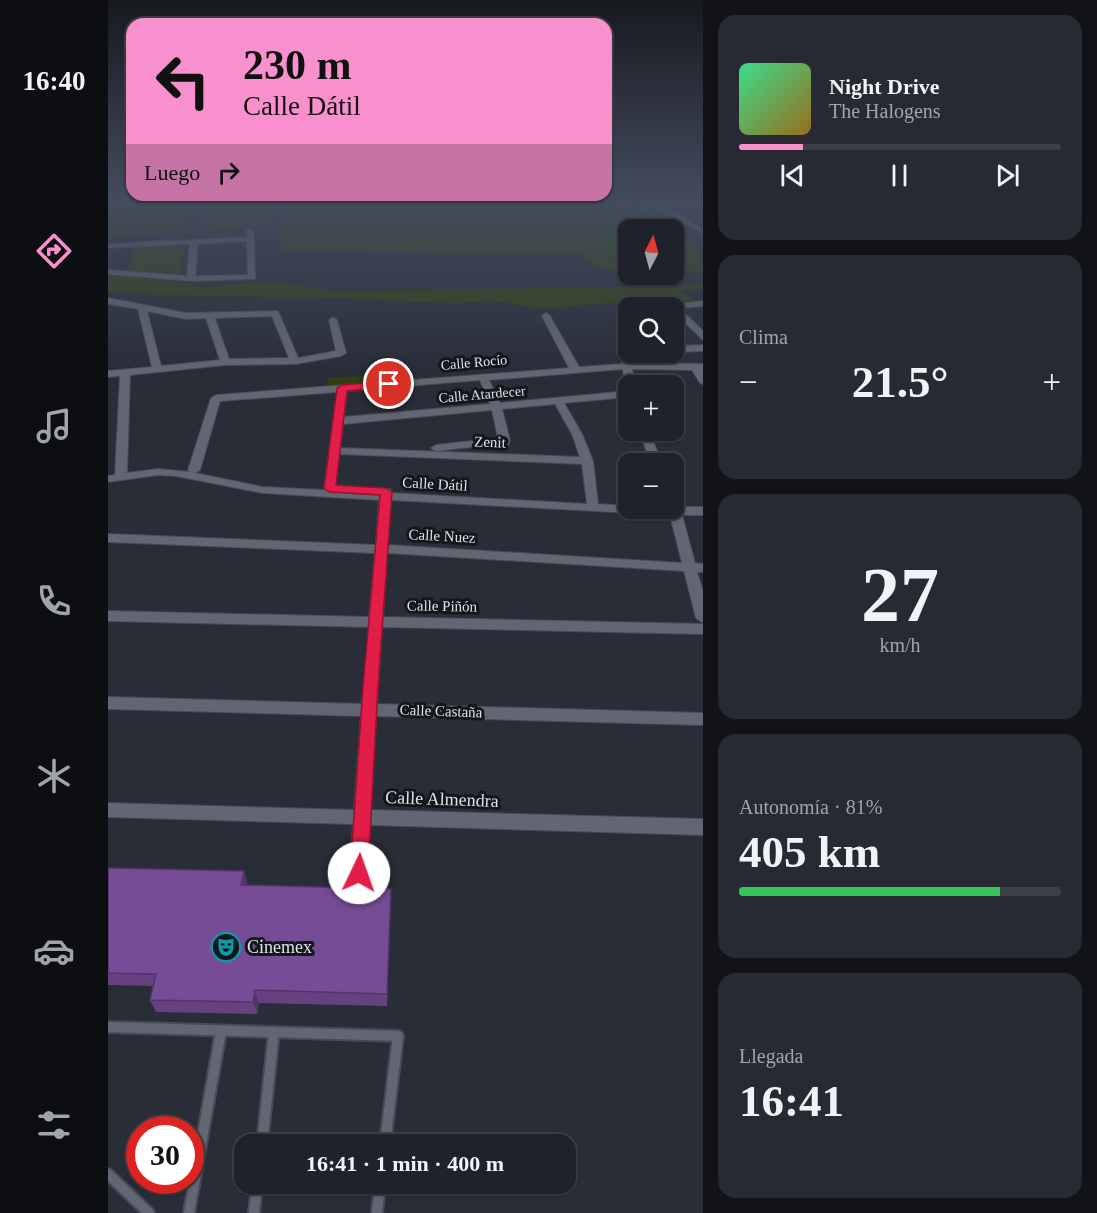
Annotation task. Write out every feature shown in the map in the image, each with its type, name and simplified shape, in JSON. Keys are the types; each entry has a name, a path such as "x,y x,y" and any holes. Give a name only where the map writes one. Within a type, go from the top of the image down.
{"street":[{"path":"191,279 193,258"},
{"path":"108,272 191,279 252,277 251,258"},
{"path":"108,301 186,316 275,313 295,361"},
{"path":"684,305 702,303"},
{"path":"142,307 157,368"},
{"path":"210,316 225,362"},
{"path":"546,316 575,369"},
{"path":"684,318 702,336"},
{"path":"108,374 225,362 295,361 341,352 333,320"},
{"path":"684,349 702,348"},
{"path":"626,363 628,375"},
{"name":"Calle Rocío","path":"194,470 216,398 575,369 627,366 699,367"},
{"path":"699,367 702,381"},
{"path":"121,474 125,372"},
{"path":"483,377 496,406 505,440 500,458"},
{"path":"329,491 342,388"},
{"name":"Calle Atardecer","path":"338,421 618,395"},
{"path":"558,401 577,434 587,461 592,505"},
{"name":"Zenit","path":"392,454 505,440"},
{"name":"Zenit","path":"334,451 587,461"},
{"name":"Calle Dátil","path":"108,479 121,474 166,466 274,486 329,491"},
{"name":"Calle Dátil","path":"108,472 121,474 176,473 263,490 329,491 618,506"},
{"path":"359,873 375,621 386,494"},
{"name":"Calle Dátil","path":"592,505 618,504"},
{"path":"676,519 702,618"},
{"name":"Calle Nuez","path":"108,538 381,549 702,568"},
{"name":"Calle Piñón","path":"108,616 702,629"},
{"name":"Calle Castaña","path":"108,703 702,718"},
{"name":"Calle Almendra","path":"108,810 702,827"}],"lane":[{"path":"108,1027 398,1036 386,1134"},
{"path":"189,1213 221,1031"},
{"path":"262,1134 274,1032"},
{"path":"108,1174 149,1213"},
{"path":"254,1213 256,1194"},
{"path":"377,1213 379,1194"}],"green space":[{"path":"131,258 182,258 180,276 128,271"},
{"path":"582,258 618,258 618,272 599,269"},
{"path":"684,258 702,258 699,261 702,264 702,272 684,273"},
{"path":"108,273 205,287 280,282 332,291 673,286 703,283 702,289 680,290 694,301 684,301 684,297 618,297 618,303 545,309 488,300 458,304 340,298 157,295 108,291"},
{"path":"396,374 398,381 329,386 328,378"}],"building":[{"path":"108,868 244,871 241,885 391,889 387,994 255,990 253,1002 150,1000 156,974 108,973"}],"place":[{"name":"Cinemex","path":"226,947"}],"route":[{"path":"359,873 370,687 386,492 330,489 342,388 389,384"}]}
